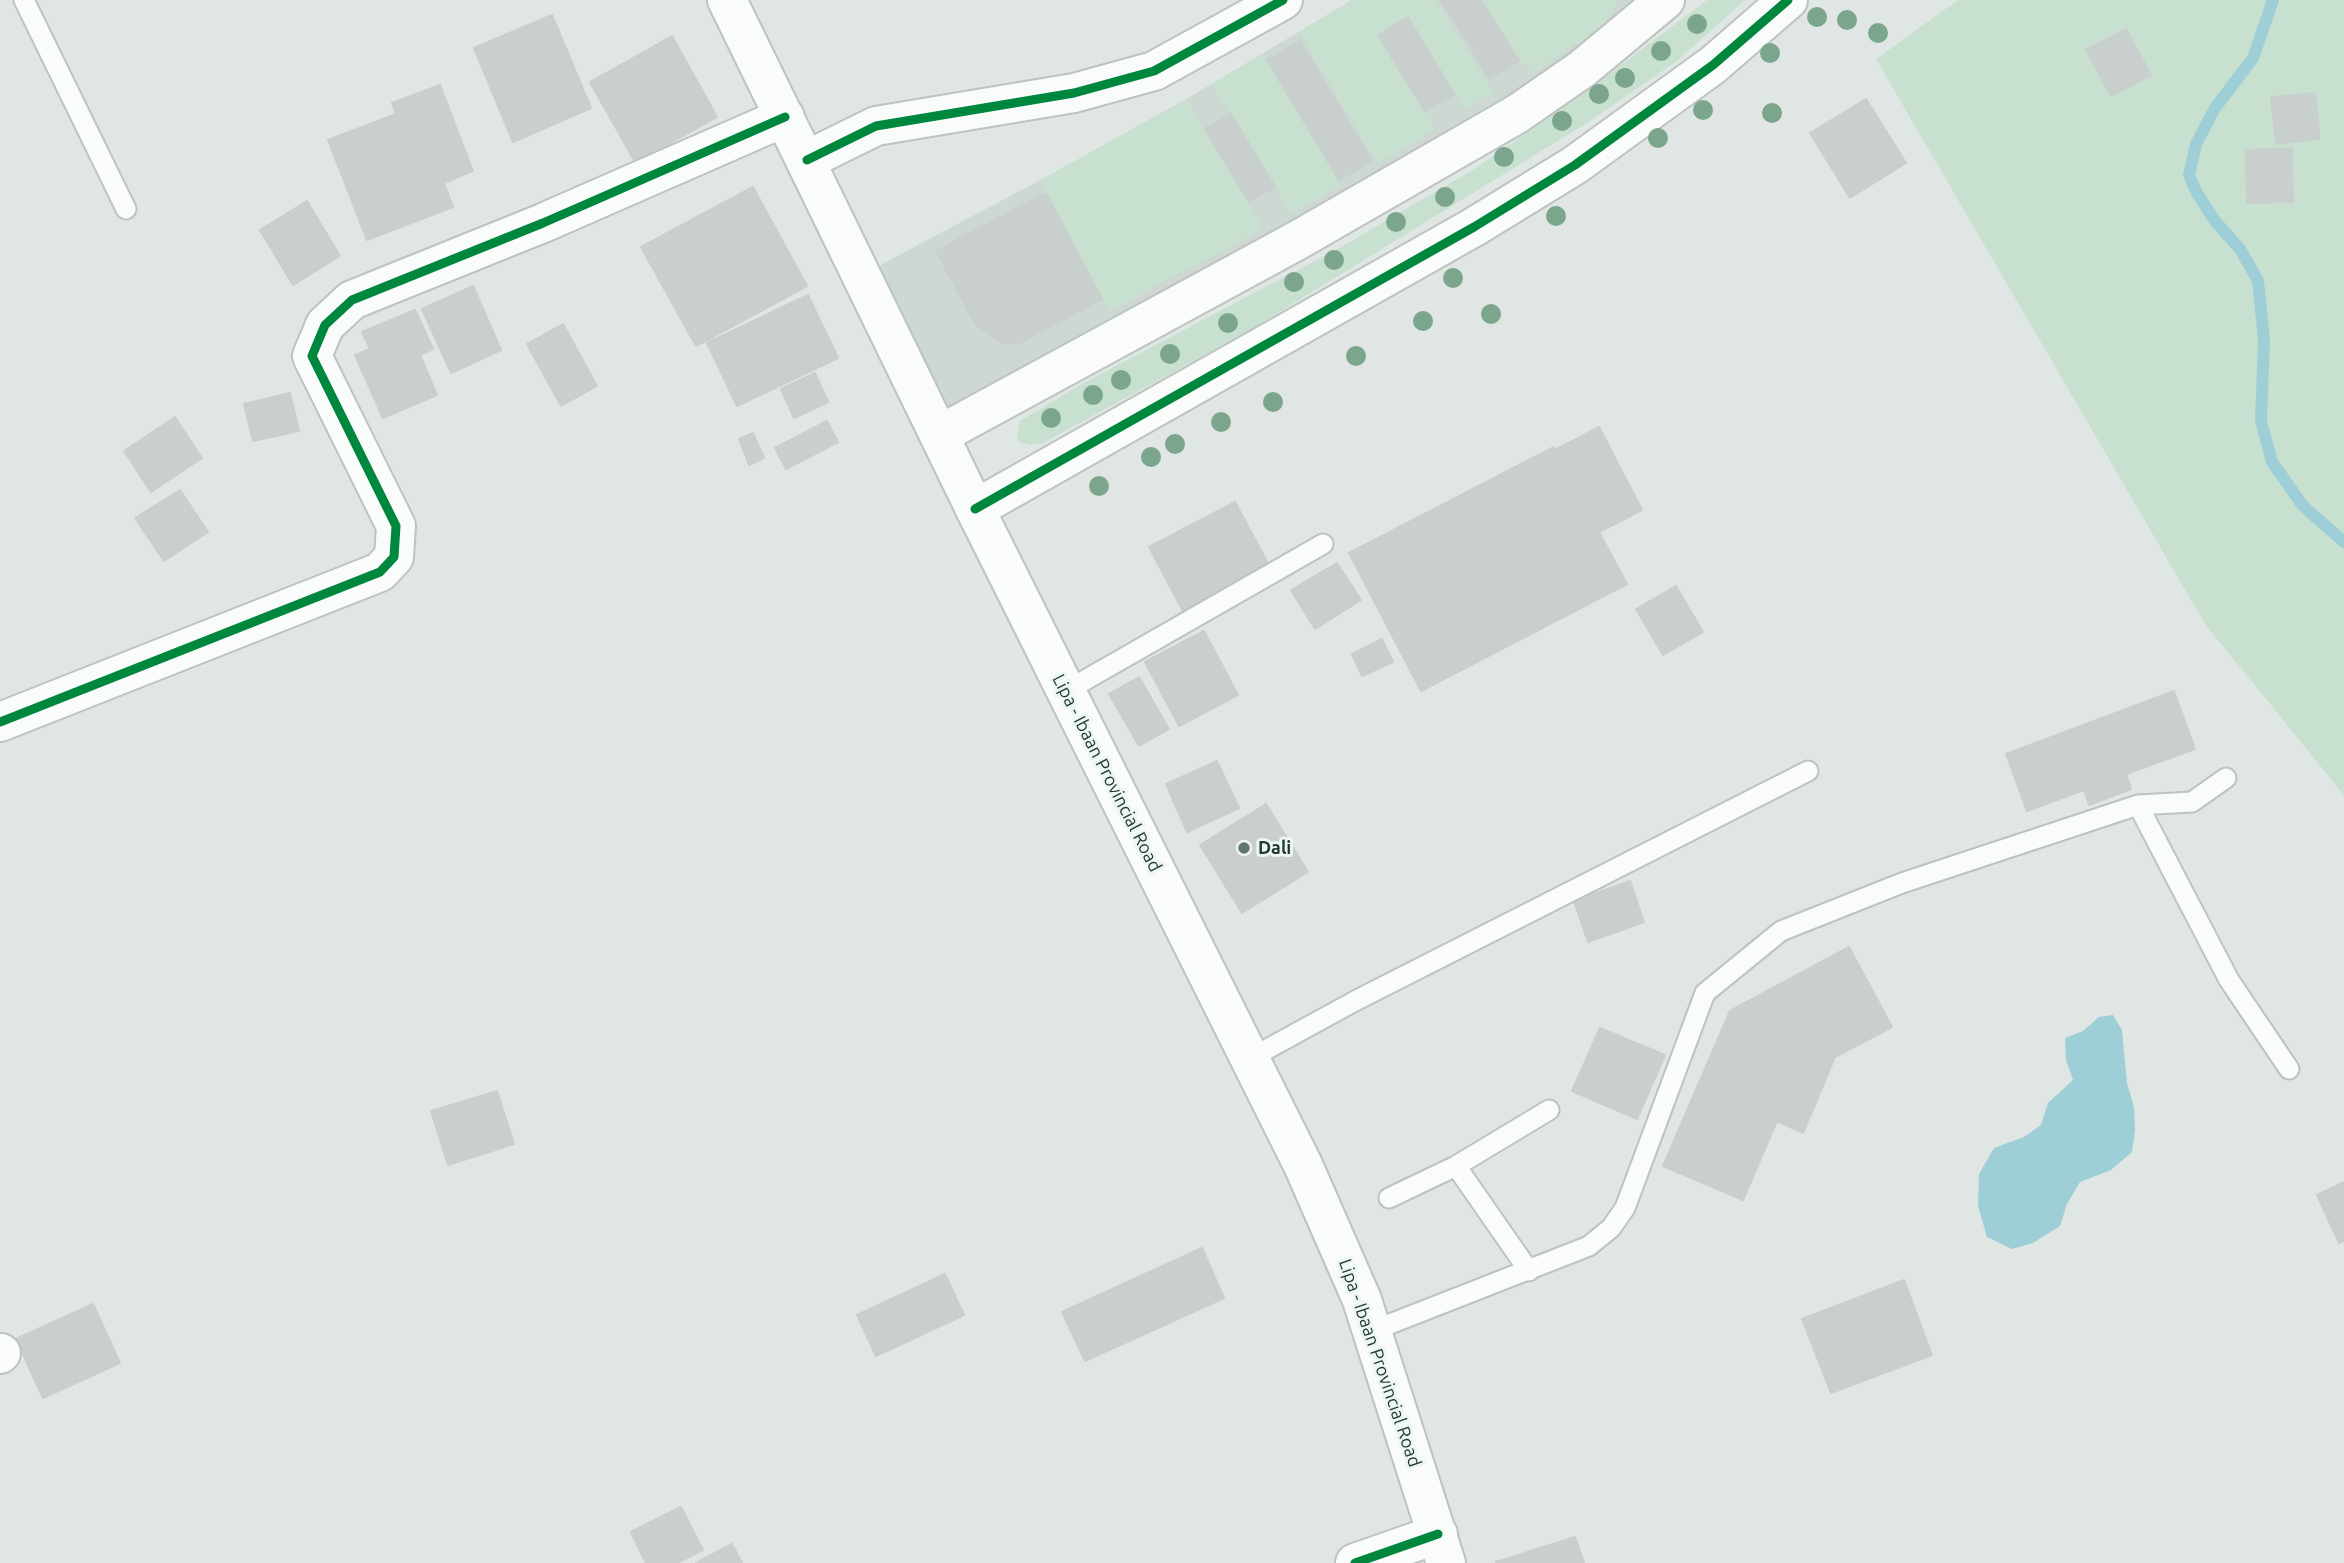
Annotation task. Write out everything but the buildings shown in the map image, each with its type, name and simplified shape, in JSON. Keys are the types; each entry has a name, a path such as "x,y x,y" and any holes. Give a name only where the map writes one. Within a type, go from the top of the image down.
{"street":[{"name":"Lipa - Ibaan Provincial Road","path":"727,0 975,509 1303,1165 1358,1289 1442,1549"},
{"path":"807,160 876,126 1074,93 1154,71 1283,0"},
{"path":"975,509 1474,227 1575,165 1713,65 1788,0"},
{"path":"939,435 1298,240 1517,114 1582,69 1657,3"},
{"path":"0,722 380,572 394,556 396,526 312,356 325,325 352,299 543,223 785,117"},
{"path":"1355,1563 1442,1549"}],"lane":[{"path":"24,0 126,209"},
{"path":"1066,691 1323,544"},
{"path":"1249,1059 1355,1001 1808,771"},
{"path":"1373,1331 1589,1246 1611,1228 1625,1208 1705,993 1782,931 1902,883 2138,805 2192,802 2226,778"},
{"path":"2138,805 2229,980 2289,1069"},
{"path":"1389,1198 1456,1166 1549,1110"},
{"path":"1456,1166 1529,1271"}],"shaded area":[{"path":"1352,0 1656,0 1616,35 941,425 871,270 1138,128"}],"green space":[{"path":"1352,0 1436,0 1493,92 1465,109 1408,18 1378,35 1435,129 1378,164 1299,32"},
{"path":"1481,0 1617,2 1603,26 1591,36 1533,72 1528,65 1519,61"},
{"path":"1707,0 1745,0 1677,61 1587,123 1250,330 1043,443 1021,443 1017,437 1020,421 1080,385 1341,247 1476,168 1583,94"},
{"path":"1958,0 2344,0 2344,795 2205,624 1876,59"},
{"path":"1263,54 1342,185 1291,213 1212,84"},
{"path":"1186,99 1263,228 1109,311 1039,181"}],"water":[{"path":"2113,1015 2122,1030 2127,1083 2134,1107 2132,1152 2111,1170 2080,1182 2067,1204 2060,1226 2033,1243 2012,1249 1987,1237 1978,1206 1979,1174 1994,1148 2024,1137 2041,1125 2048,1103 2073,1080 2066,1060 2065,1038 2083,1031 2099,1017"}],"waterway":[{"path":"2273,0 2253,58 2215,108 2196,144 2189,175 2215,221 2240,249 2258,281 2264,340 2261,421 2272,462 2303,506 2344,542"}],"cycle path":[{"path":"807,160 876,126 1074,93 1154,71 1283,0"},
{"path":"975,509 1474,227 1575,165 1713,65 1788,0"},
{"path":"0,722 380,572 394,557 396,526 312,356 325,325 352,300 543,223 785,117"},
{"path":"1355,1563 1438,1534"}],"place":[{"name":"Dali","path":"1244,848"}]}
